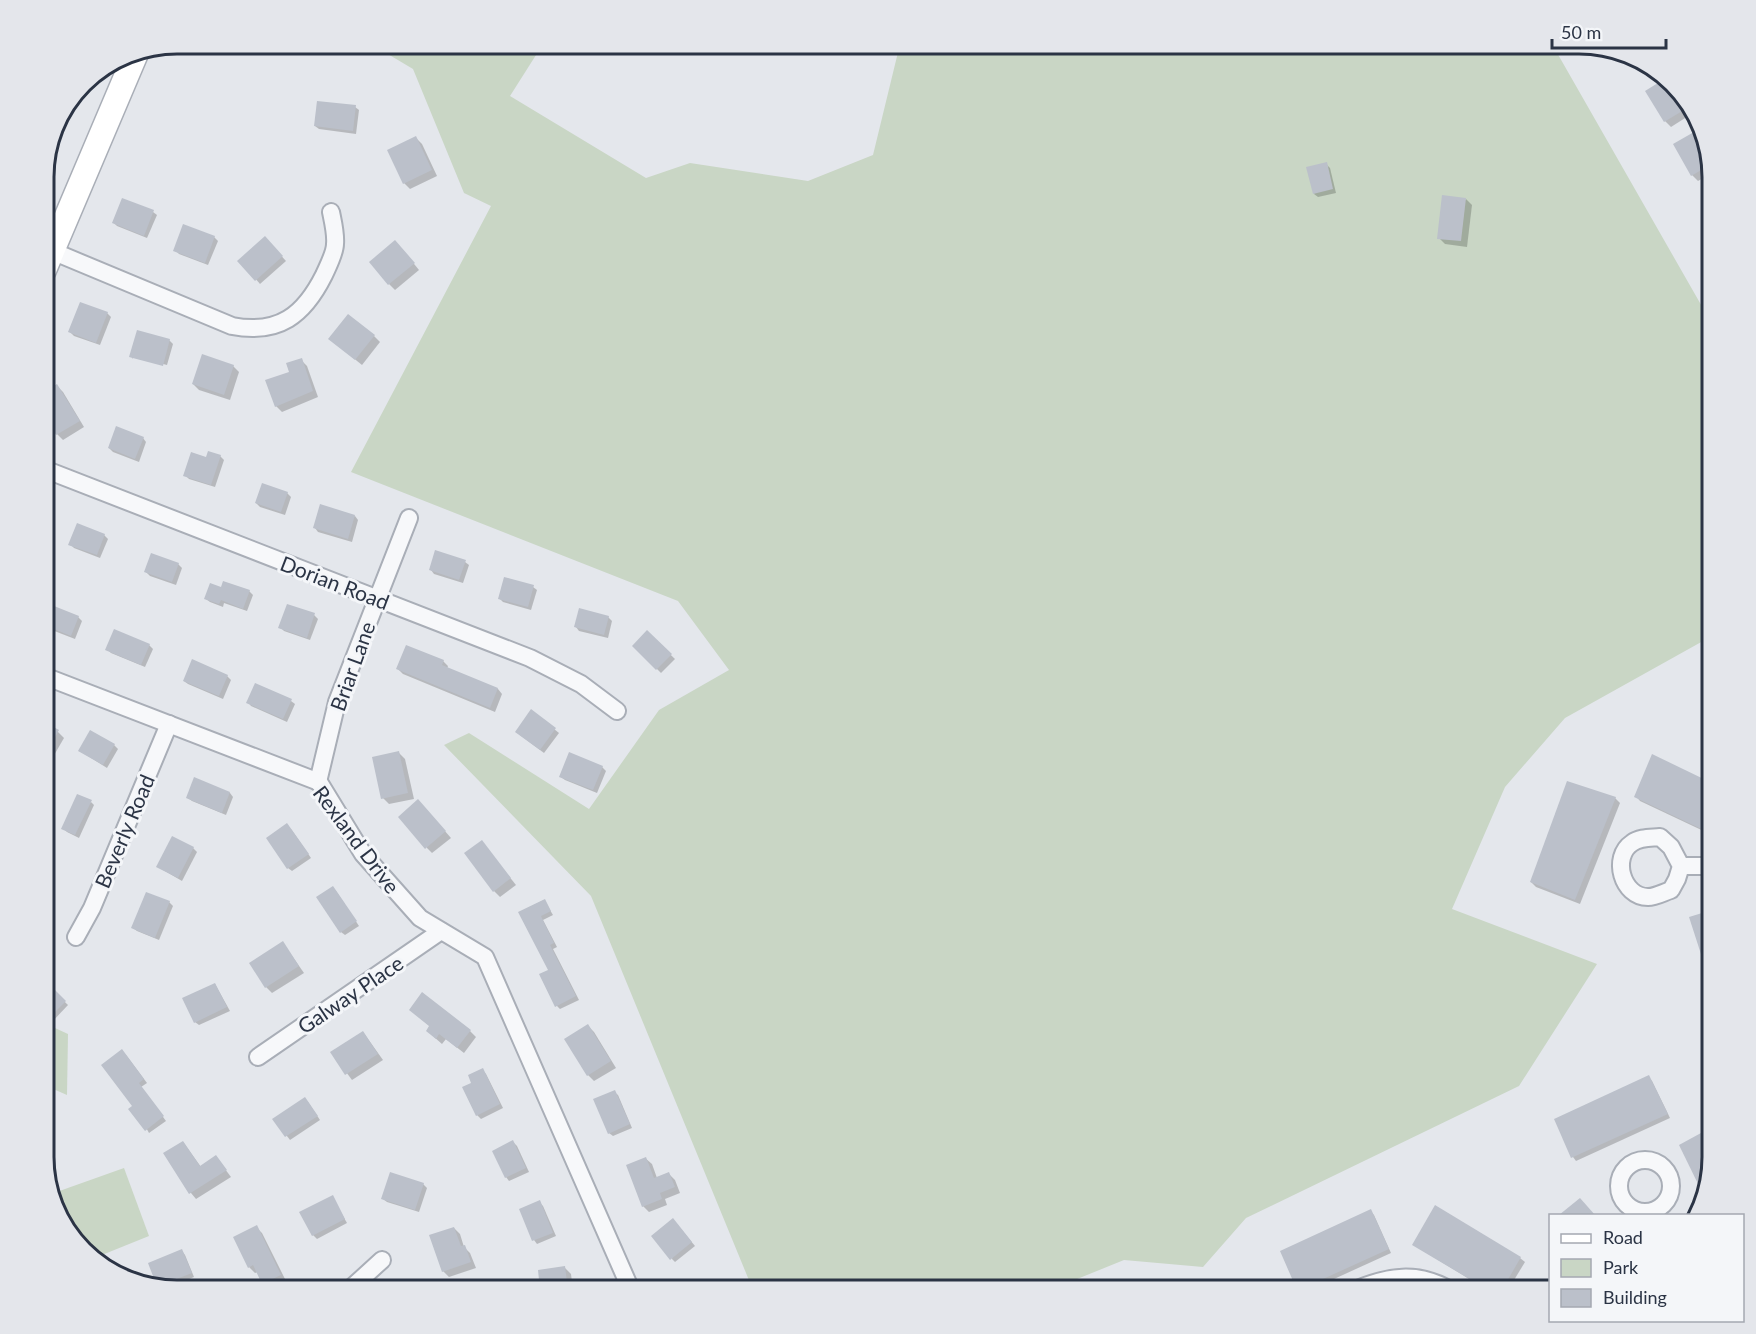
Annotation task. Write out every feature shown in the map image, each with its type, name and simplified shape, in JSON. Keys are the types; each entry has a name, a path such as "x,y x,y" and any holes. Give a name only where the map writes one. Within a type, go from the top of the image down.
{"street":[{"path":"54,247 132,62"},
{"path":"54,263 232,326 263,327 292,317 308,303 336,245 331,212"},
{"name":"Dorian Road","path":"54,473 530,658 581,684 617,711"},
{"name":"Briar Lane","path":"318,782 337,702 409,518"},
{"name":"Rexland Drive","path":"54,680 318,782 363,854 420,918 485,957 627,1280"},
{"name":"Beverly Road","path":"76,937 92,908 169,724"},
{"path":"1681,866 1702,866"},
{"name":"Galway Place","path":"258,1057 441,931"},
{"path":"360,1280 382,1260"},
{"path":"1388,1280 1395,1278 1430,1280"}],"green space":[{"path":"388,54 537,54 510,96 646,178 690,163 808,181 873,155 898,54 1558,54 1702,306 1702,642 1565,718 1505,787 1452,909 1597,964 1519,1086 1246,1218 1203,1267 1124,1260 1075,1280 749,1280 591,896 444,745 469,733 589,809 659,710 729,670 678,601 351,472 491,206 464,193 413,69"},
{"path":"54,1028 68,1034 67,1095 54,1089"},
{"path":"124,1168 149,1236 102,1255 84,1238 70,1219 59,1191"}],"building":[{"path":"1658,83 1683,111 1664,122 1645,91"},
{"path":"317,101 356,105 353,131 314,126"},
{"path":"1693,132 1700,153 1702,170 1691,176 1673,144"},
{"path":"416,136 432,170 403,184 387,150"},
{"path":"1327,162 1333,189 1313,194 1306,167"},
{"path":"1442,195 1466,198 1461,241 1437,239"},
{"path":"122,198 154,210 144,236 112,223"},
{"path":"183,224 215,236 205,263 173,251"},
{"path":"265,236 283,256 255,281 237,261"},
{"path":"395,240 415,263 388,285 369,262"},
{"path":"80,302 108,312 96,343 68,332"},
{"path":"348,314 375,335 355,360 328,339"},
{"path":"137,330 170,339 163,366 129,357"},
{"path":"202,354 234,365 224,395 192,384"},
{"path":"302,358 313,391 275,407 265,380 289,372 286,363"},
{"path":"57,384 80,421 56,435 54,432 54,386"},
{"path":"116,426 144,437 135,459 108,448"},
{"path":"208,451 221,455 211,485 183,476 191,452 206,457"},
{"path":"262,483 288,492 281,512 255,503"},
{"path":"320,504 355,515 348,539 313,528"},
{"path":"77,523 105,534 97,555 68,545"},
{"path":"435,550 466,560 459,580 429,570"},
{"path":"151,553 179,563 172,582 144,572"},
{"path":"504,577 534,585 528,607 498,599"},
{"path":"223,581 250,590 243,609 221,600 219,604 204,599 210,583 221,587"},
{"path":"287,604 315,613 307,638 278,628"},
{"path":"54,606 79,616 71,636 54,629"},
{"path":"579,608 609,616 604,635 574,627"},
{"path":"114,629 150,644 141,665 105,650"},
{"path":"647,630 672,654 656,670 632,646"},
{"path":"406,645 444,660 442,665 498,688 490,708 396,669"},
{"path":"192,659 228,675 219,696 183,681"},
{"path":"255,683 292,699 283,719 246,703"},
{"path":"531,709 556,728 540,750 515,732"},
{"path":"54,727 59,730 54,739"},
{"path":"90,730 115,744 103,765 78,751"},
{"path":"399,751 408,793 381,799 372,757"},
{"path":"569,752 603,766 593,790 559,777"},
{"path":"1652,754 1702,778 1702,829 1634,797"},
{"path":"194,777 230,792 222,813 186,798"},
{"path":"1567,781 1616,797 1575,900 1530,882"},
{"path":"77,794 92,800 75,835 61,829"},
{"path":"418,799 446,831 425,849 398,817"},
{"path":"287,823 309,854 287,869 266,838"},
{"path":"172,836 194,847 178,878 156,867"},
{"path":"482,840 511,878 493,892 464,853"},
{"path":"333,886 357,921 340,933 316,897"},
{"path":"146,892 170,901 155,938 131,928"},
{"path":"545,899 551,911 541,916 554,943 550,945 576,996 555,1007 539,974 548,970 518,912"},
{"path":"1702,913 1702,957 1689,917"},
{"path":"283,941 299,966 265,988 249,963"},
{"path":"215,983 227,1007 194,1023 182,998"},
{"path":"54,989 66,1001 54,1013"},
{"path":"422,992 471,1030 457,1048 439,1034 436,1039 426,1031 429,1026 409,1010"},
{"path":"588,1024 611,1061 587,1076 564,1039"},
{"path":"363,1031 378,1054 345,1075 330,1052"},
{"path":"122,1049 144,1079 139,1083 164,1116 145,1131 128,1109 132,1106 101,1065"},
{"path":"483,1068 500,1104 476,1116 462,1087 471,1083 468,1075"},
{"path":"1649,1075 1668,1114 1571,1158 1554,1119"},
{"path":"615,1090 630,1124 608,1134 593,1099"},
{"path":"305,1097 318,1116 285,1137 272,1119"},
{"path":"1702,1132 1699,1185 1679,1145"},
{"path":"513,1140 526,1168 505,1178 492,1151"},
{"path":"183,1141 200,1166 216,1155 227,1170 189,1194 163,1153"},
{"path":"646,1157 654,1178 669,1172 675,1187 660,1193 662,1199 642,1207 626,1165"},
{"path":"390,1172 424,1183 415,1210 381,1199"},
{"path":"333,1195 345,1219 312,1236 299,1212"},
{"path":"1580,1198 1594,1214 1560,1214"},
{"path":"540,1200 553,1233 532,1241 519,1209"},
{"path":"1435,1205 1521,1257 1508,1280 1471,1280 1412,1245"},
{"path":"1371,1209 1389,1249 1321,1280 1293,1280 1280,1251"},
{"path":"673,1218 692,1242 670,1260 651,1236"},
{"path":"257,1225 281,1275 270,1280 260,1280 253,1265 248,1268 233,1237"},
{"path":"454,1227 461,1246 465,1245 471,1262 442,1272 429,1235"},
{"path":"182,1249 192,1273 174,1280 154,1278 148,1263"},
{"path":"565,1266 567,1280 539,1280 538,1270"}]}
